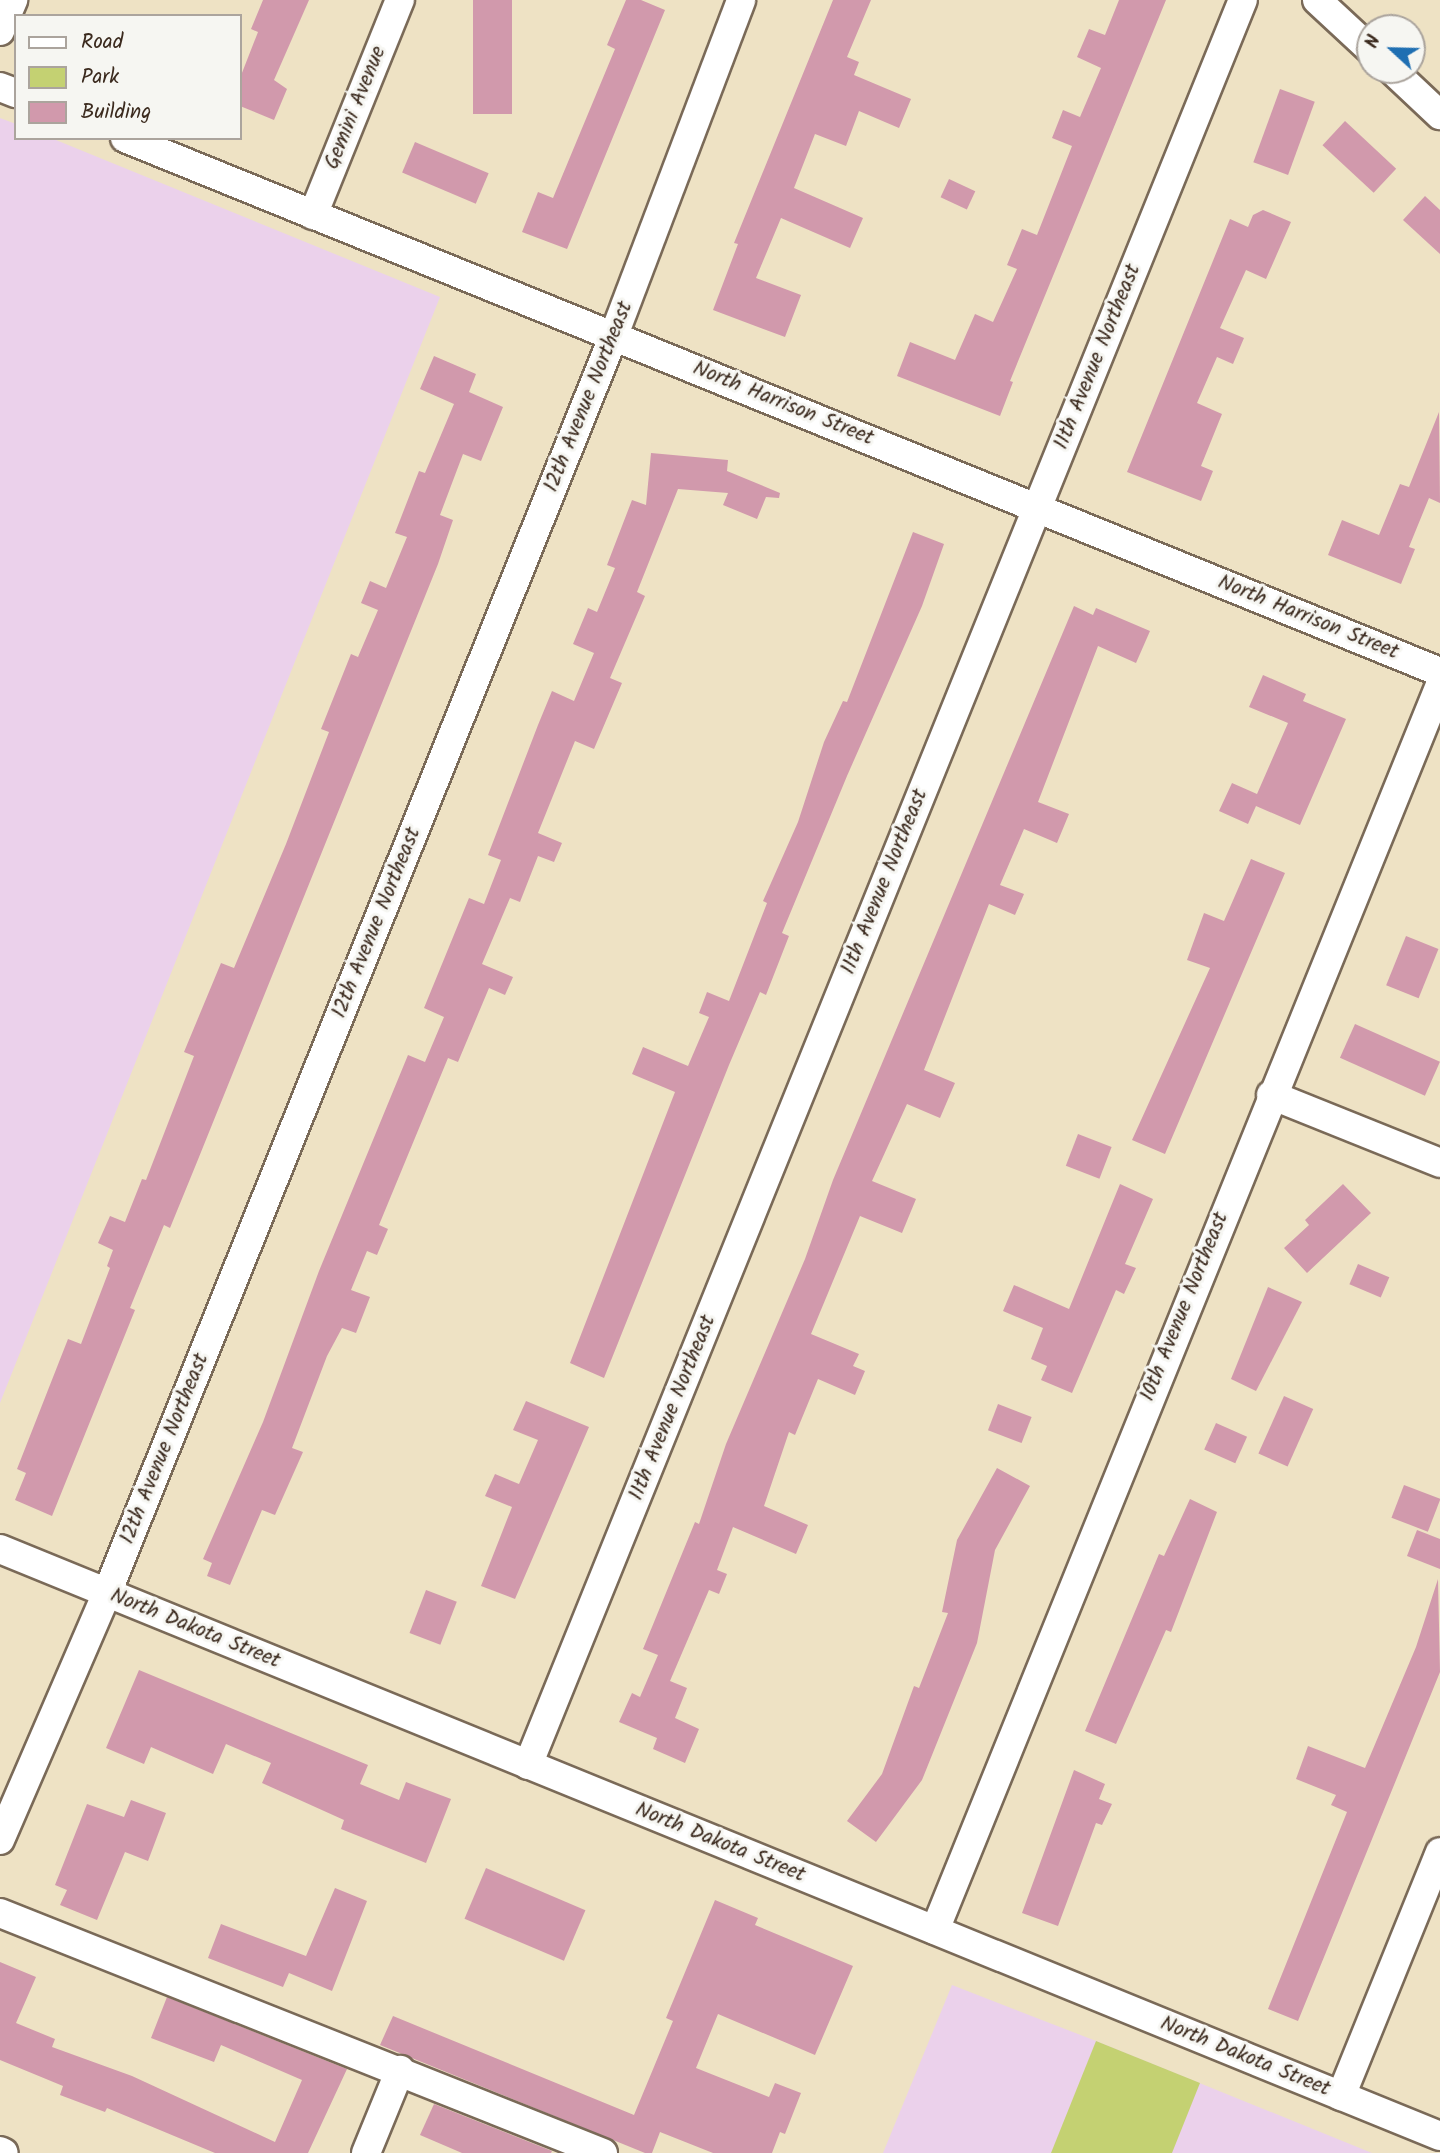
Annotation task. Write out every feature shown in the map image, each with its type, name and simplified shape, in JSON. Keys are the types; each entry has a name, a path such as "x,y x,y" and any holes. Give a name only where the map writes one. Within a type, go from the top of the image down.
{"street":[{"path":"0,31 13,0"},
{"name":"Gemini Avenue","path":"313,215 400,0"},
{"name":"12th Avenue Northeast","path":"0,1840 107,1593 614,335 741,0"},
{"name":"11th Avenue Northeast","path":"528,1765 1243,0"},
{"path":"1317,0 1356,36"},
{"path":"1407,84 1440,115"},
{"name":"North Harrison Street","path":"130,140 1440,672"},
{"name":"10th Avenue Northeast","path":"934,1930 1271,1095 1440,685"},
{"path":"1271,1095 1440,1163"},
{"name":"North Dakota Street","path":"0,1549 1440,2136"},
{"path":"1341,2096 1440,1852"},
{"path":"0,1913 603,2153"},
{"path":"366,2153 400,2070"}],"shaded area":[{"path":"0,118 14,123 14,140 56,140 440,297 0,1403"},
{"path":"952,1985 1096,2041 1372,2153 883,2153"}],"green space":[{"path":"1096,2041 1200,2083 1172,2153 1051,2153"}],"building":[{"path":"263,0 309,0 274,80 287,89 274,120 242,107 242,73 258,32 251,29"},
{"path":"473,0 512,0 512,114 473,114"},
{"path":"626,0 641,0 665,10 567,249 522,232 538,192 553,198 615,49 607,45"},
{"path":"833,0 871,0 847,57 859,62 854,75 911,99 899,128 859,111 846,146 815,134 794,188 863,218 850,248 781,218 756,278 801,295 785,337 713,310 738,244 734,243"},
{"path":"1119,0 1166,0 1010,381 1013,382 1000,416 897,376 910,342 955,360 975,314 993,322 1017,269 1007,265 1022,229 1037,235 1072,146 1052,138 1063,110 1080,117 1101,68 1077,57 1089,29 1105,35"},
{"path":"1280,89 1315,102 1288,175 1253,162"},
{"path":"1345,121 1396,169 1374,193 1322,145"},
{"path":"415,142 489,173 476,204 402,172"},
{"path":"949,179 975,191 967,209 941,197"},
{"path":"1425,196 1440,210 1440,254 1403,220"},
{"path":"1263,210 1291,222 1266,279 1246,270 1220,328 1244,338 1233,364 1217,357 1197,403 1222,414 1201,466 1213,471 1201,501 1127,472 1230,219 1248,227 1253,215"},
{"path":"434,356 476,374 469,392 503,407 481,461 463,454 440,515 453,520 438,564 170,1228 164,1225 130,1308 135,1310 52,1516 15,1500 26,1473 17,1469 68,1339 81,1344 110,1268 107,1266 113,1250 98,1243 110,1216 125,1222 142,1179 146,1180 194,1056 184,1052 221,963 234,968 286,844 329,732 321,729 351,654 358,657 378,610 361,603 370,581 386,588 407,537 395,533 419,471 425,473 454,404 420,389"},
{"path":"1439,412 1440,503 1429,498 1409,547 1415,549 1401,584 1328,555 1342,520 1379,535 1400,484 1409,487"},
{"path":"651,453 728,460 727,471 780,493 779,498 766,497 757,519 723,505 728,493 678,489 637,592 645,596 610,678 622,683 594,749 575,741 538,833 562,843 554,862 538,856 520,902 510,898 482,964 513,977 505,995 489,988 458,1062 448,1058 379,1225 388,1229 377,1255 367,1251 351,1290 370,1297 356,1333 342,1328 327,1356 292,1448 303,1452 275,1515 262,1510 230,1585 207,1576 212,1563 203,1559 263,1422 319,1271 408,1055 425,1062 444,1017 424,1008 469,898 484,904 501,860 488,855 552,691 574,701 594,653 573,644 588,608 597,612 615,568 607,565 632,500 646,505"},
{"path":"913,532 944,544 922,606 782,933 789,936 766,995 760,992 729,1065 604,1378 570,1363 675,1092 632,1074 643,1047 688,1066 709,1017 699,1013 707,992 729,1001 767,903 763,901 798,822 824,742 843,701 847,702"},
{"path":"1074,606 1093,615 1096,608 1150,631 1136,663 1098,646 1038,802 1069,814 1057,843 1024,829 1000,885 1024,894 1015,915 989,904 924,1070 955,1083 940,1118 907,1104 872,1181 916,1199 902,1233 860,1216 811,1334 859,1354 853,1366 865,1371 855,1395 818,1379 795,1435 789,1432 764,1506 808,1525 796,1554 733,1527 717,1570 727,1574 719,1594 709,1590 670,1681 687,1688 675,1718 699,1729 685,1763 653,1749 657,1738 619,1722 632,1693 640,1697 658,1655 643,1649 695,1522 699,1524 726,1444 805,1259 833,1180"},
{"path":"1263,675 1306,694 1303,701 1346,719 1300,825 1256,806 1248,824 1219,811 1232,783 1257,794 1288,723 1249,707"},
{"path":"1251,859 1285,873 1165,1154 1132,1140 1210,968 1187,960 1204,913 1224,921"},
{"path":"1406,936 1438,949 1419,998 1386,985"},
{"path":"1355,1024 1440,1062 1425,1096 1340,1058"},
{"path":"1078,1134 1112,1147 1099,1179 1066,1166"},
{"path":"1120,1184 1153,1199 1125,1264 1136,1268 1124,1294 1116,1290 1072,1393 1041,1380 1047,1366 1031,1359 1043,1328 1003,1311 1014,1285 1069,1309"},
{"path":"1343,1184 1371,1213 1307,1273 1284,1248 1309,1225 1305,1220"},
{"path":"1358,1264 1389,1277 1381,1298 1349,1284"},
{"path":"1268,1287 1302,1302 1256,1391 1231,1379"},
{"path":"1284,1396 1313,1409 1288,1467 1258,1454"},
{"path":"526,1401 589,1427 515,1599 481,1586 512,1507 485,1496 495,1474 519,1484 538,1440 513,1430"},
{"path":"998,1404 1032,1417 1022,1443 988,1430"},
{"path":"1216,1423 1247,1437 1235,1463 1204,1449"},
{"path":"997,1468 1030,1486 995,1550 977,1643 922,1780 876,1842 847,1821 882,1774 914,1686 919,1688 948,1613 942,1612 957,1540"},
{"path":"1404,1485 1440,1499 1428,1532 1391,1518"},
{"path":"1190,1499 1217,1512 1171,1632 1166,1630 1116,1744 1085,1731 1159,1554 1164,1556"},
{"path":"1417,1530 1440,1539 1440,1569 1407,1556"},
{"path":"1438,1579 1440,1672 1298,2021 1268,2009 1347,1812 1331,1805 1336,1795 1296,1779 1308,1746 1365,1768 1416,1647"},
{"path":"426,1590 457,1602 440,1645 410,1633"},
{"path":"139,1670 368,1765 360,1784 399,1800 406,1782 451,1799 426,1863 341,1829 344,1820 262,1783 271,1763 226,1744 213,1774 151,1747 144,1764 106,1748"},
{"path":"1074,1770 1105,1784 1099,1799 1112,1804 1102,1825 1096,1823 1058,1926 1022,1913"},
{"path":"131,1800 166,1813 148,1861 125,1852 97,1920 60,1905 67,1890 55,1885 87,1804 124,1817"},
{"path":"486,1868 585,1910 564,1961 465,1919"},
{"path":"335,1888 367,1901 332,1991 289,1973 283,1987 208,1958 221,1924 306,1956"},
{"path":"715,1900 758,1918 755,1925 853,1966 815,2055 718,2014 696,2068 769,2097 775,2083 801,2093 785,2134 780,2132 772,2153 713,2153 660,2132 652,2153 645,2153 380,2045 393,2016 634,2115 673,2021 666,2018"},
{"path":"0,1962 36,1977 16,2023 55,2039 52,2047 132,2076 275,2142 302,2080 221,2045 214,2062 151,2038 167,1997 347,2069 308,2153 215,2153 107,2108 105,2112 60,2095 63,2086 0,2060"},
{"path":"434,2104 552,2151 462,2153 420,2135"}]}
